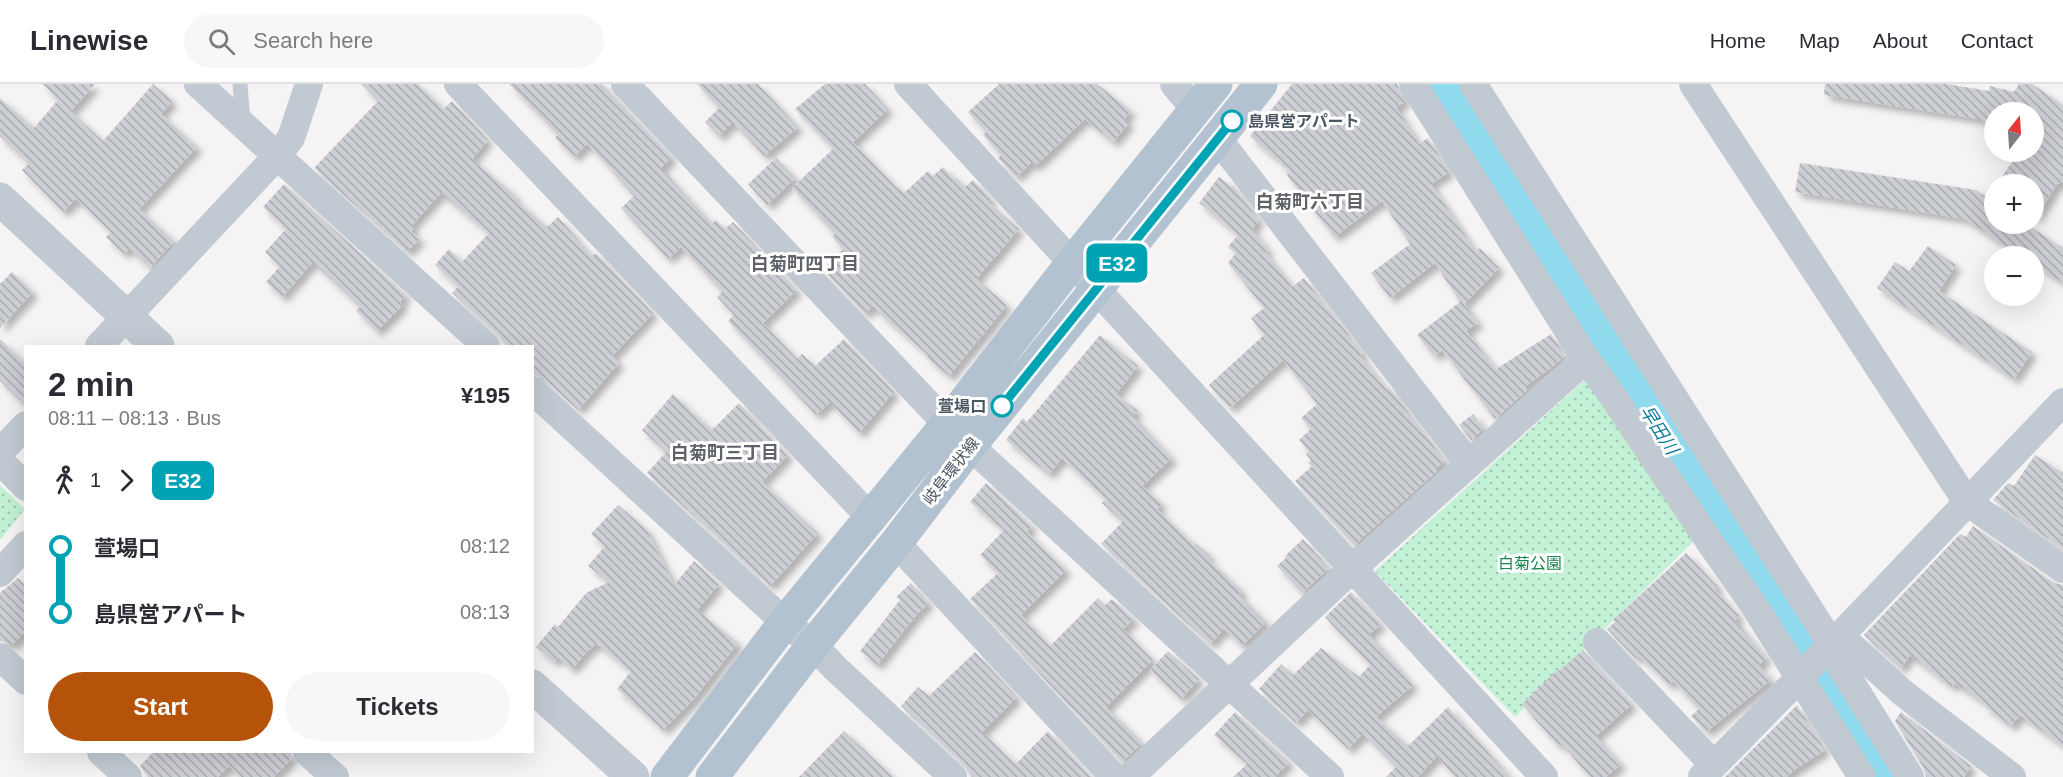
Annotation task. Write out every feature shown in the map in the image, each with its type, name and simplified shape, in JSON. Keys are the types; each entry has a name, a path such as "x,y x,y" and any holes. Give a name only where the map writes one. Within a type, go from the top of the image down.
{"main road":[{"name":"岐阜環状線","path":"667,777 785,622 947,424 1072,263 1216,84"},
{"name":"岐阜環状線","path":"712,777 970,446 1262,84"}],"street":[{"path":"198,84 485,345"},
{"path":"100,345 278,155 291,138 309,84"},
{"path":"458,84 870,517"},
{"path":"626,84 947,424"},
{"path":"908,84 1544,777"},
{"path":"1174,84 1195,110"},
{"path":"1413,84 1586,359 1819,657 1903,693 2012,777"},
{"path":"1473,84 1819,657 1862,777"},
{"path":"1693,84 1966,502 2063,569"},
{"path":"1218,139 1469,464"},
{"path":"0,199 157,345"},
{"path":"1130,777 1352,569 1586,359"},
{"path":"534,392 813,645 953,777"},
{"path":"1597,642 1708,771 2063,402"},
{"path":"0,452 24,427"},
{"path":"970,446 1330,777"},
{"path":"0,461 24,485"},
{"path":"896,543 1114,777"},
{"path":"0,573 24,547"},
{"path":"0,657 24,679"},
{"path":"1819,657 1840,665 1910,777"},
{"path":"534,688 633,777"},
{"path":"101,753 128,777"},
{"path":"308,753 335,777"}],"lane":[{"path":"240,84 243,125"}],"green space":[{"name":"白菊公園","path":"1589,376 1698,537 1515,717 1375,571"},
{"path":"0,485 24,510 0,540"}],"building":[{"path":"42,84 95,84 71,111"},
{"path":"153,84 172,101 161,114 197,147 139,209 174,241 150,268 129,248 124,254 106,237 111,232 76,199 63,212 22,170 29,163 0,137 0,98 34,128 58,100 103,141"},
{"path":"361,84 418,84 444,109 452,101 488,140 472,159 516,196 514,198 547,227 558,217 592,256 596,253 653,313 612,356 619,363 578,410 543,378 534,375 534,345 506,345 452,293 458,287 435,265 449,249 462,262 489,233 441,193 411,226 414,228 411,232 420,239 407,252 314,168 378,101"},
{"path":"509,84 602,84 672,157 661,168 712,224 716,220 725,229 733,222 797,290 763,323 797,359 802,354 815,366 844,339 894,392 859,433 830,402 816,415 728,321 734,315 717,297 722,292 681,247 668,259 621,208 634,196 613,171 587,144 574,157 555,138 558,135"},
{"path":"697,84 758,84 798,127 764,156 733,122 719,136 705,122 719,108"},
{"path":"825,84 865,84 888,109 853,142 898,189 899,187 904,193 928,171 933,176 943,167 965,187 973,180 991,199 988,202 1019,229 976,279 1007,305 949,376 873,306 865,314 823,269 843,249 832,237 835,234 792,188 833,149 795,109"},
{"path":"999,84 1097,84 1131,111 1124,119 1129,123 1113,142 1085,119 1035,166 1032,162 1016,177 998,158 1001,155 983,135 986,132 968,112"},
{"path":"1292,84 1397,84 1405,102 1396,107 1419,144 1428,138 1449,172 1431,184 1476,252 1480,248 1499,268 1464,304 1478,323 1466,331 1496,369 1551,334 1565,356 1525,386 1527,390 1495,419 1442,350 1434,356 1417,335 1460,302 1435,263 1390,298 1371,273 1410,244 1382,201 1334,237 1287,175 1290,171 1280,165 1282,162 1250,136"},
{"path":"1825,84 1946,84 1989,91 1990,86 2014,92 2019,84 2032,84 2063,105 2063,184 2057,184 2044,205 2044,174 2004,174 2012,162 2044,162 2044,102 1984,102 1984,123 1978,119 1824,95"},
{"path":"776,158 795,178 767,205 748,184"},
{"path":"1800,163 1976,190 1984,195 1984,231 1965,219 1795,192"},
{"path":"1219,177 1232,187 1233,185 1259,220 1252,229 1268,250 1265,252 1292,287 1304,278 1363,353 1360,355 1386,389 1389,387 1445,461 1435,469 1437,471 1354,545 1295,481 1312,466 1308,463 1311,460 1306,454 1309,451 1299,440 1311,429 1301,418 1317,404 1283,360 1230,408 1209,385 1264,335 1251,318 1264,308 1228,263 1236,253 1228,247 1238,235 1199,203"},
{"path":"284,184 406,295 400,302 403,305 377,331 356,311 360,307 313,262 282,297 266,282 280,266 265,252 286,229 263,207"},
{"path":"1988,234 2041,234 2063,248 2063,283 2044,271 2044,246 2007,246"},
{"path":"1928,246 1956,265 1939,291 2032,352 2014,379 1877,288 1895,262 1909,271"},
{"path":"12,272 33,292 0,328 0,284"},
{"path":"1100,335 1138,366 1116,394 1138,411 1132,415 1172,458 1142,486 1162,504 1157,509 1194,545 1196,543 1210,556 1208,559 1242,591 1239,595 1266,622 1242,646 1224,629 1210,644 1101,544 1122,522 1102,503 1106,499 1062,458 1049,474 1006,440 1023,418 1027,422"},
{"path":"0,339 24,362 24,404 0,381"},
{"path":"673,394 712,430 739,403 788,455 762,482 818,533 770,586 647,473 666,452 642,430"},
{"path":"1473,414 1484,428 1471,440 1459,425"},
{"path":"2035,455 2063,473 2063,549 1993,500 2008,483 2014,486"},
{"path":"986,483 1032,526 1027,532 1066,570 1021,615 1050,646 1098,598 1105,605 1112,599 1134,619 1123,629 1153,660 1106,707 1142,743 1122,762 970,599 998,573 980,555 1004,530 970,502"},
{"path":"618,505 647,530 674,585 694,561 719,584 697,610 738,643 693,700 663,730 617,689 631,671 596,643 572,669 558,657 554,662 536,647 555,624 558,627 586,593 609,582 588,566 605,546 591,534"},
{"path":"1973,526 2054,583 2063,585 2063,746 2020,715 2011,726 1984,706 1986,704 1955,683 1952,687 1910,655 1901,669 1864,635 1960,534 1966,537"},
{"path":"1303,539 1329,568 1302,593 1277,566"},
{"path":"1686,553 1718,587 1715,590 1739,616 1735,621 1767,658 1758,665 1771,680 1706,732 1691,716 1699,709 1673,681 1669,685 1639,656 1636,659 1607,629 1615,622 1613,620"},
{"path":"18,578 24,584 24,633 12,645 0,641 0,593"},
{"path":"911,583 929,603 918,613 877,665 860,651 900,600 896,597"},
{"path":"1351,592 1381,624 1369,634 1413,685 1376,717 1408,746 1448,707 1510,777 1455,777 1437,756 1418,777 1386,777 1396,767 1363,734 1348,749 1308,710 1296,723 1259,689 1281,664 1293,675 1321,648 1359,677 1370,665 1325,617"},
{"path":"1583,650 1632,704 1596,736 1621,764 1606,777 1590,777 1561,743 1558,746 1522,704 1557,670 1559,671"},
{"path":"1168,651 1199,679 1181,699 1150,670"},
{"path":"975,652 1017,697 982,732 1016,764 1048,731 1091,777 972,777 964,765 901,706 918,687 929,696"},
{"path":"1797,705 1825,750 1787,777 1725,777"},
{"path":"1235,712 1289,762 1275,777 1233,777 1247,764 1214,735"},
{"path":"1901,712 1971,766 1964,777 1926,777 1923,767 1895,721"},
{"path":"844,731 893,777 799,777"},
{"path":"152,753 291,753 292,758 274,777 241,777 229,766 218,777 148,777 140,766"}],"waterway":[{"name":"早田川","path":"1438,84 1880,777"}],"bus line":[{"name":"E32","path":"1002,406 1232,121"}],"place":[{"name":"島県営アパート","path":"1232,121"},
{"name":"萱場口","path":"1002,406"}],"district":[{"name":"白菊町六丁目","path":"1310,202"},
{"name":"白菊町四丁目","path":"805,264"},
{"name":"白菊町三丁目","path":"725,453"}]}
